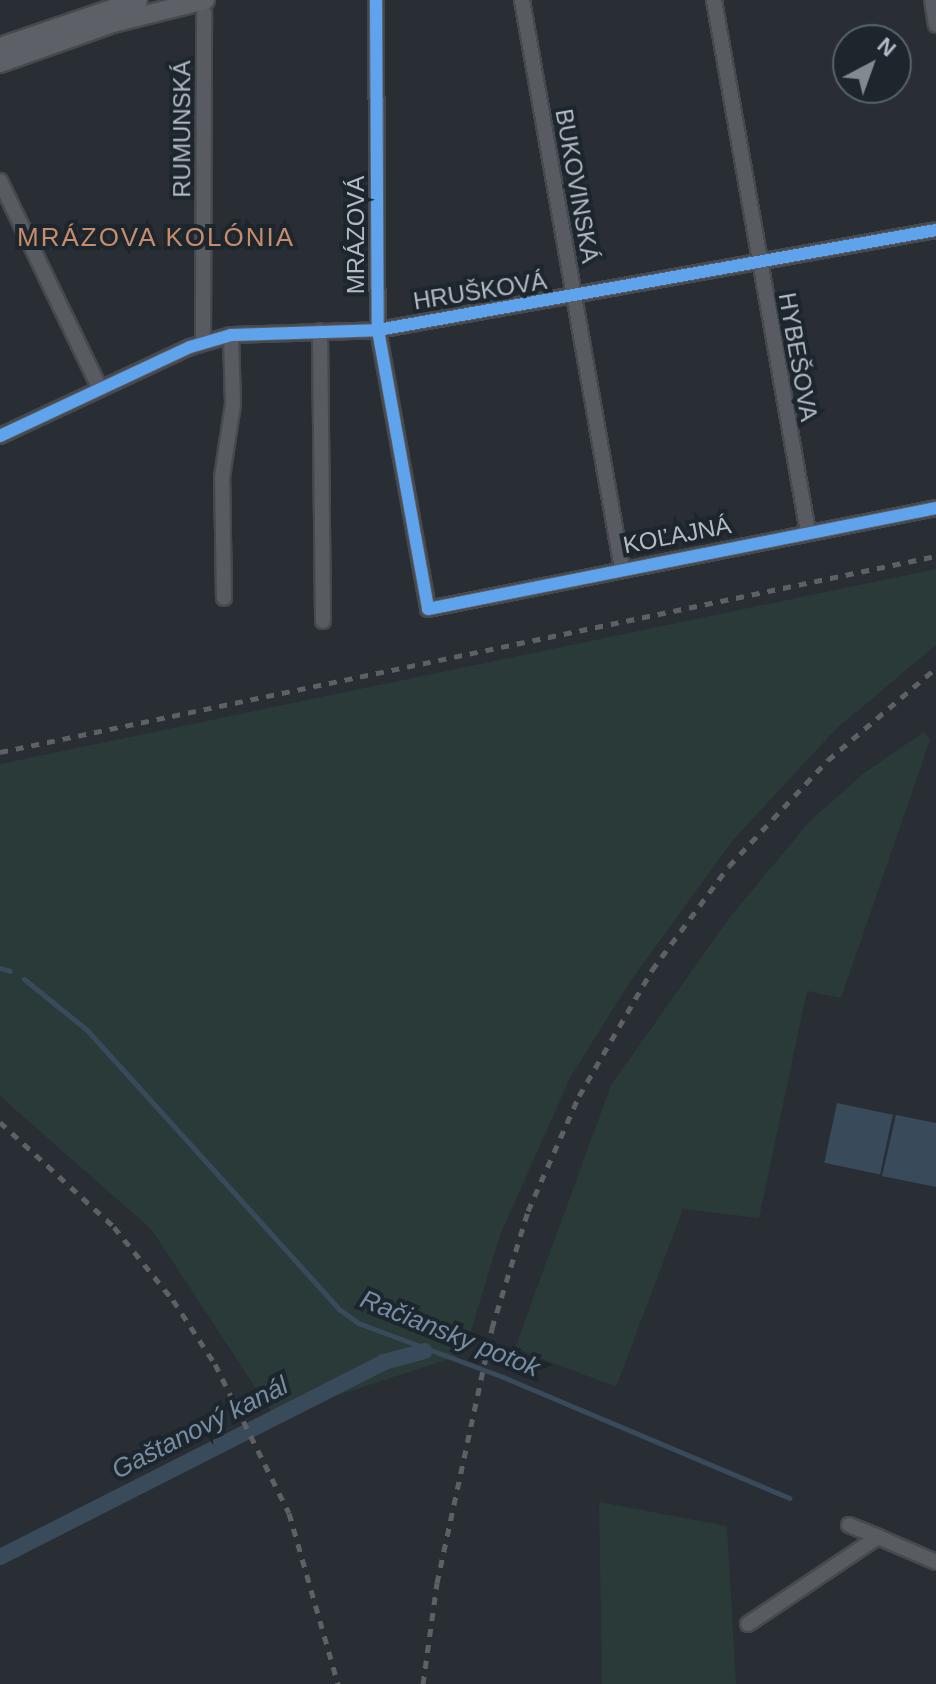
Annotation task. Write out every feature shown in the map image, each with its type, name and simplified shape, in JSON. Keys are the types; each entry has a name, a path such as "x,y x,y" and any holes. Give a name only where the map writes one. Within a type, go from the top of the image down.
{"main road":[{"path":"0,47 134,1"},
{"path":"0,63 113,23 204,6"}],"street":[{"name":"MRÁZOVÁ","path":"376,0 378,330 428,609"},
{"name":"BUKOVINSKÁ","path":"522,0 622,568"},
{"name":"HYBEŠOVA","path":"714,0 808,532"},
{"path":"932,0 936,25"},
{"name":"RUMUNSKÁ","path":"203,342 204,6"},
{"path":"0,181 99,387"},
{"name":"HRUŠKOVÁ","path":"0,436 99,387 203,342 231,335 378,330 759,265 936,230"},
{"path":"320,331 323,621"},
{"path":"224,598 222,477 233,404 231,335"},
{"name":"KOĽAJNÁ","path":"428,609 523,594 622,568 936,508"},
{"path":"849,1525 936,1562"},
{"path":"748,1624 878,1537"}],"shaded area":[{"path":"936,569 936,645 836,729 732,841 627,986 570,1078 500,1235 464,1354 274,1416 152,1230 0,1096 0,764"},
{"path":"924,732 930,740 841,998 807,991 759,1218 683,1209 616,1387 515,1348 611,1085 730,917 810,821 864,773"},
{"path":"599,1502 727,1526 736,1684 602,1684"}],"water":[{"path":"837,1103 893,1115 880,1175 824,1163"},
{"path":"896,1115 936,1123 936,1187 882,1176"}],"waterway":[{"name":"Račiansky potok","path":"0,968 10,971"},
{"name":"Račiansky potok","path":"24,979 87,1030 339,1309 358,1323 503,1377 790,1498"},
{"name":"Gaštanový kanál","path":"0,1557 384,1362 425,1351"}],"railway":[{"path":"0,752 936,556"},
{"path":"423,1684 437,1583 492,1328 528,1211 579,1096 652,970 729,866 828,760 936,668"},
{"path":"0,1122 114,1227 173,1300 215,1364 289,1513 338,1684"}],"cycle path":[{"path":"376,0 378,330 428,609 936,508"},
{"path":"0,436 190,347 231,335 378,330 936,230"}],"district":[{"name":"MRÁZOVA KOLÓNIA","path":"156,238"}]}
